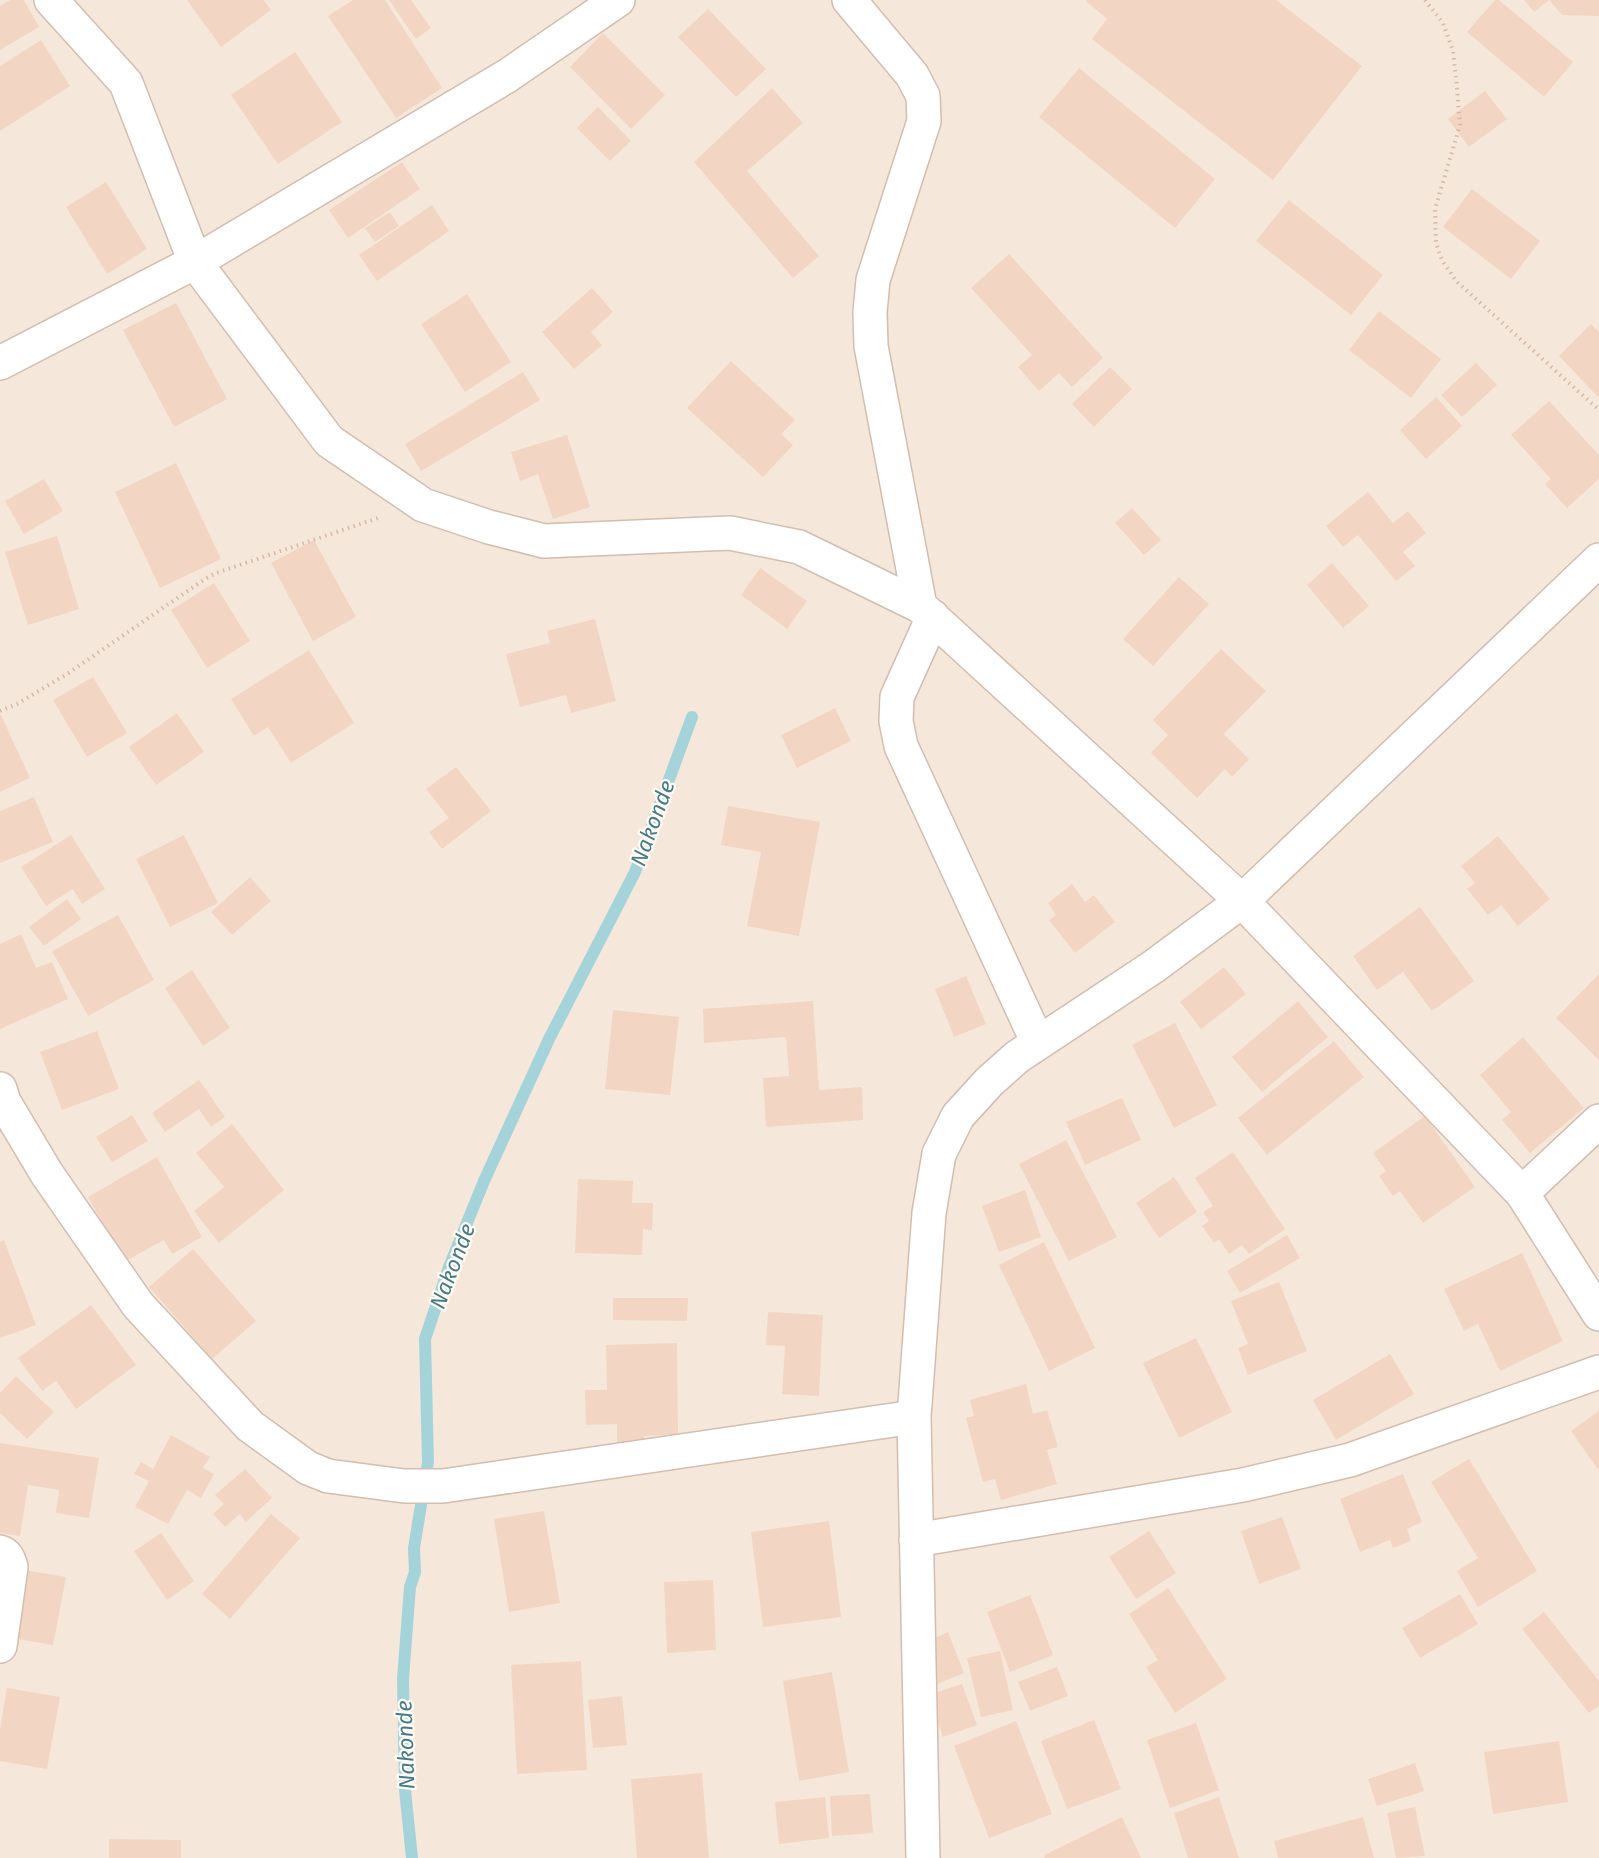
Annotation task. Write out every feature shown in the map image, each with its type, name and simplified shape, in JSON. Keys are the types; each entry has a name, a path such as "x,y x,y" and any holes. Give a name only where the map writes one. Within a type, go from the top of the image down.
{"street":[{"path":"51,0 126,83 195,262 328,441 423,505 489,527 544,542 730,533 799,547 927,612 1242,901 1522,1193 1599,1314"},
{"path":"0,363 195,262 507,76 618,0"},
{"path":"849,0 912,75 923,96 924,121 873,280 870,312 871,346 927,612 897,697 896,722 901,746 1038,1042"},
{"path":"923,1858 914,1417 929,1213 939,1154 958,1116 989,1082 1017,1057 1153,967 1242,901 1599,560"},
{"path":"0,1089 4,1102 47,1174 138,1305 250,1426 308,1468 328,1476 404,1486 443,1485 914,1417"},
{"path":"1522,1193 1599,1121"},
{"path":"916,1540 1244,1485 1350,1460 1599,1372"},
{"path":"0,1552 4,1553 11,1567 0,1646"}],"path":[{"path":"1425,0 1443,23 1452,51 1460,125 1435,209 1436,243 1442,260 1456,281 1599,410"},
{"path":"0,711 17,704 67,674 216,573 423,505"}],"shaded area":[{"path":"0,0 1599,0 1599,1858 0,1858"}],"building":[{"path":"10,0 24,0 39,27 0,50 0,6"},
{"path":"187,0 264,0 271,10 221,47"},
{"path":"353,0 385,0 442,88 396,118 328,16"},
{"path":"389,0 411,0 431,28 416,39"},
{"path":"1087,0 1276,0 1362,66 1273,180 1092,39 1107,19"},
{"path":"1495,0 1499,0 1573,62 1544,97 1467,32"},
{"path":"1524,0 1549,0 1534,12"},
{"path":"1549,0 1599,0 1599,16 1562,15"},
{"path":"708,9 766,69 736,97 678,37"},
{"path":"603,33 665,95 631,129 570,67"},
{"path":"41,40 70,86 0,131 0,66"},
{"path":"295,52 342,122 278,164 231,95"},
{"path":"1079,68 1215,179 1175,228 1039,117"},
{"path":"772,88 803,123 747,171 819,256 793,278 694,162"},
{"path":"1485,91 1507,119 1469,147 1448,119"},
{"path":"598,107 631,141 610,161 577,128"},
{"path":"402,162 420,189 348,238 329,210"},
{"path":"106,182 147,249 107,274 66,207"},
{"path":"1472,189 1540,241 1511,279 1443,227"},
{"path":"1289,200 1383,275 1351,315 1256,241"},
{"path":"432,205 449,231 377,281 359,255"},
{"path":"390,212 399,226 375,242 365,228"},
{"path":"1009,254 1103,358 1072,387 1059,373 1039,391 1018,367 1032,355 971,288"},
{"path":"592,288 613,312 591,332 602,345 574,369 542,332"},
{"path":"467,294 511,362 465,392 421,324"},
{"path":"176,303 227,399 174,427 123,330"},
{"path":"1379,311 1441,359 1411,398 1349,350"},
{"path":"1591,324 1599,332 1599,398 1559,356"},
{"path":"731,361 795,420 781,434 793,445 763,477 687,408"},
{"path":"1476,363 1497,385 1462,417 1441,395"},
{"path":"1110,367 1132,389 1094,427 1072,404"},
{"path":"523,372 540,400 421,471 405,444"},
{"path":"1436,397 1462,426 1426,459 1400,430"},
{"path":"1549,401 1599,455 1599,479 1567,508 1545,484 1551,479 1511,435"},
{"path":"567,435 590,507 553,519 538,474 520,481 511,452"},
{"path":"176,463 221,559 160,588 115,492"},
{"path":"44,479 63,511 24,534 5,501"},
{"path":"1368,492 1393,523 1408,511 1426,533 1403,552 1415,566 1396,581 1358,535 1343,547 1326,526"},
{"path":"1132,508 1161,540 1144,555 1115,523"},
{"path":"57,536 79,609 28,625 5,552"},
{"path":"314,540 356,617 313,641 271,563"},
{"path":"1332,563 1369,606 1343,628 1307,585"},
{"path":"760,568 807,601 787,629 741,595"},
{"path":"1179,577 1209,604 1153,666 1123,639"},
{"path":"214,583 250,641 207,668 171,610"},
{"path":"595,619 616,701 571,713 566,695 520,707 506,654 550,643 547,631"},
{"path":"1221,649 1266,691 1224,734 1249,759 1232,777 1225,769 1197,798 1151,753 1168,735 1153,720"},
{"path":"309,650 354,723 291,763 268,727 254,736 231,699"},
{"path":"93,677 127,733 87,757 53,700"},
{"path":"835,708 851,741 797,768 781,735"},
{"path":"0,713 30,778 0,792"},
{"path":"177,713 204,752 156,785 129,747"},
{"path":"456,767 491,811 442,849 429,832 449,818 426,789"},
{"path":"34,797 53,842 0,863 0,811"},
{"path":"728,806 820,822 799,936 747,926 761,852 721,845"},
{"path":"71,835 105,889 82,904 73,889 46,906 21,867"},
{"path":"184,835 218,903 170,927 136,859"},
{"path":"1498,836 1550,899 1518,926 1501,905 1488,915 1467,889 1475,883 1461,866"},
{"path":"250,877 271,901 232,935 211,912"},
{"path":"1072,884 1085,902 1094,895 1115,922 1075,953 1049,920 1056,915 1048,903"},
{"path":"67,899 81,919 44,946 29,927"},
{"path":"1420,907 1474,981 1432,1011 1403,972 1377,990 1353,956"},
{"path":"118,915 154,980 88,1016 52,951"},
{"path":"21,934 36,968 52,962 68,999 0,1029 0,944"},
{"path":"1224,967 1246,994 1201,1029 1180,1002"},
{"path":"192,970 230,1028 203,1046 165,988"},
{"path":"1599,974 1599,1060 1556,1018"},
{"path":"966,976 986,1024 954,1037 935,989"},
{"path":"813,1001 819,1090 862,1087 863,1120 766,1127 763,1078 789,1076 786,1037 704,1043 703,1009"},
{"path":"1298,1001 1328,1037 1262,1092 1232,1057"},
{"path":"613,1010 679,1017 670,1095 605,1089"},
{"path":"1175,1023 1217,1105 1174,1128 1132,1045"},
{"path":"97,1031 119,1089 62,1110 40,1052"},
{"path":"1523,1037 1584,1108 1530,1153 1502,1120 1511,1112 1480,1075"},
{"path":"1334,1041 1364,1077 1267,1155 1238,1118"},
{"path":"199,1080 225,1117 211,1127 199,1109 165,1132 152,1113"},
{"path":"1122,1098 1141,1140 1085,1165 1066,1122"},
{"path":"132,1115 148,1141 112,1162 96,1137"},
{"path":"1425,1116 1475,1187 1423,1223 1400,1191 1393,1196 1379,1176 1386,1171 1373,1153"},
{"path":"232,1124 284,1190 219,1243 194,1211 224,1187 196,1153"},
{"path":"1066,1140 1117,1237 1069,1261 1019,1164"},
{"path":"1233,1152 1285,1229 1249,1254 1242,1245 1229,1254 1219,1239 1214,1243 1202,1226 1209,1221 1203,1212 1213,1206 1195,1178"},
{"path":"157,1157 202,1237 172,1254 164,1240 124,1262 88,1197"},
{"path":"1174,1177 1197,1212 1159,1238 1136,1203"},
{"path":"578,1179 633,1181 632,1203 653,1203 652,1230 643,1229 642,1255 575,1253"},
{"path":"1025,1190 1041,1237 999,1252 982,1206"},
{"path":"1287,1235 1300,1258 1240,1293 1227,1271"},
{"path":"4,1240 36,1325 0,1338 0,1242"},
{"path":"1044,1242 1095,1348 1049,1371 999,1265"},
{"path":"193,1249 256,1321 212,1359 149,1287"},
{"path":"1522,1253 1563,1341 1500,1371 1478,1324 1464,1331 1444,1289"},
{"path":"1279,1282 1307,1351 1248,1375 1238,1348 1248,1344 1231,1301"},
{"path":"613,1298 688,1298 687,1321 613,1320"},
{"path":"91,1305 136,1365 76,1409 56,1381 42,1391 18,1358"},
{"path":"768,1312 823,1315 819,1396 782,1394 785,1346 766,1345"},
{"path":"1196,1338 1232,1412 1179,1438 1143,1363"},
{"path":"677,1343 678,1434 644,1436 645,1446 617,1447 617,1424 586,1425 585,1390 607,1390 606,1345"},
{"path":"1390,1354 1414,1394 1336,1440 1313,1400"},
{"path":"16,1376 54,1412 27,1439 0,1413 0,1393"},
{"path":"1026,1384 1033,1414 1047,1410 1058,1447 1047,1450 1057,1484 1001,1500 995,1479 983,1482 966,1418 974,1416 970,1400"},
{"path":"1599,1411 1599,1471 1571,1431"},
{"path":"171,1435 210,1457 203,1468 214,1474 201,1498 187,1490 168,1524 135,1507 149,1481 134,1474 141,1462 153,1469"},
{"path":"0,1443 99,1458 89,1518 56,1513 59,1490 28,1485 20,1536 0,1533"},
{"path":"1469,1459 1537,1571 1478,1607 1457,1571 1478,1558 1431,1482"},
{"path":"245,1469 272,1498 246,1522 240,1514 225,1527 213,1514 224,1504 215,1495"},
{"path":"1403,1474 1422,1522 1407,1529 1411,1541 1393,1548 1390,1540 1360,1552 1340,1499"},
{"path":"544,1511 560,1603 509,1612 494,1519"},
{"path":"271,1514 300,1538 230,1619 202,1594"},
{"path":"1282,1517 1301,1569 1259,1584 1241,1531"},
{"path":"829,1521 841,1617 763,1627 751,1532"},
{"path":"1149,1531 1176,1573 1136,1599 1109,1557"},
{"path":"161,1533 194,1581 167,1600 134,1551"},
{"path":"18,1569 66,1577 53,1645 6,1637"},
{"path":"713,1580 716,1650 667,1653 664,1582"},
{"path":"1168,1588 1227,1679 1175,1713 1146,1667 1158,1660 1129,1614"},
{"path":"1460,1594 1478,1624 1420,1658 1402,1628"},
{"path":"1030,1595 1053,1655 1010,1672 987,1612"},
{"path":"1544,1612 1599,1681 1599,1706 1589,1713 1522,1629"},
{"path":"948,1632 964,1673 937,1684 920,1644"},
{"path":"1000,1651 1013,1710 981,1717 967,1658"},
{"path":"581,1661 587,1770 517,1774 511,1665"},
{"path":"1057,1667 1068,1696 1030,1711 1018,1682"},
{"path":"832,1672 849,1772 799,1781 783,1681"},
{"path":"962,1684 977,1725 943,1737 928,1695"},
{"path":"7,1688 60,1697 47,1769 0,1761 0,1730"},
{"path":"622,1696 627,1745 593,1748 588,1700"},
{"path":"1094,1720 1121,1789 1067,1809 1041,1741"},
{"path":"1016,1721 1052,1814 989,1838 954,1746"},
{"path":"1196,1723 1219,1790 1170,1808 1147,1740"},
{"path":"1559,1741 1568,1802 1493,1814 1484,1752"},
{"path":"1415,1763 1424,1791 1377,1806 1368,1779"},
{"path":"702,1773 709,1858 637,1858 631,1779"},
{"path":"870,1794 873,1833 832,1836 830,1796"},
{"path":"825,1797 829,1838 779,1844 775,1802"},
{"path":"1219,1797 1239,1858 1188,1858 1174,1813"},
{"path":"1415,1807 1425,1856 1396,1858 1387,1813"},
{"path":"1122,1817 1141,1858 1045,1858 1044,1855"},
{"path":"1363,1817 1374,1858 1278,1858 1274,1841"},
{"path":"109,1839 181,1840 181,1858 109,1858"}],"waterway":[{"name":"Nakonde","path":"412,1858 405,1790 403,1679 410,1587 415,1572 414,1548 428,1462 425,1339 449,1267 484,1181 549,1039 635,872 692,717"}]}
